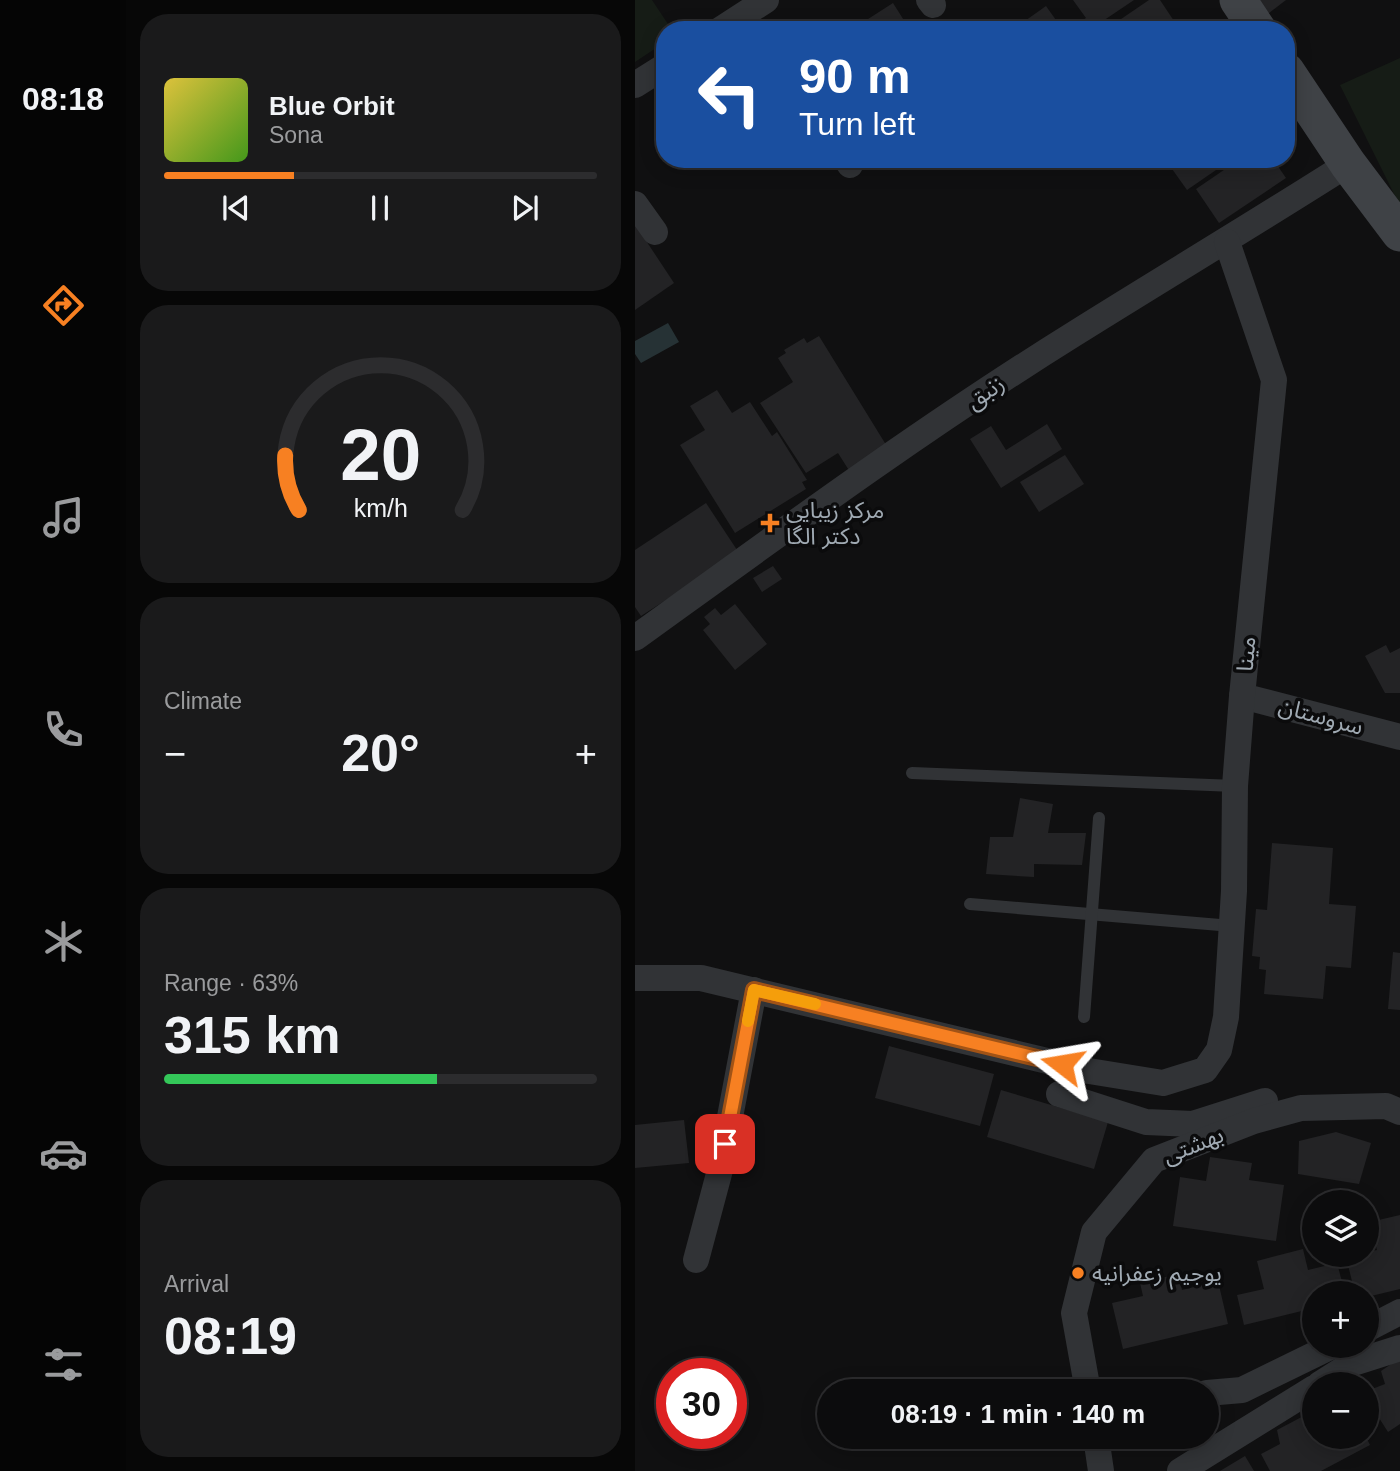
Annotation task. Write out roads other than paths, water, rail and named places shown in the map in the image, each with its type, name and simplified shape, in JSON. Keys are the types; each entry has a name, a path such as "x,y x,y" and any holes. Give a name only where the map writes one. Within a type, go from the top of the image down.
{"main road":[{"path":"1238,0 1252,21"},
{"path":"1295,84 1348,164 1400,233"}],"street":[{"path":"635,85 656,72"},
{"name":"زنبق","path":"635,638 864,472 1073,334 1227,242 1348,164"},
{"path":"635,204 655,232"},
{"name":"مینا","path":"754,990 1089,1071 1163,1083 1204,1070 1219,1050 1226,1017 1232,926 1235,786 1242,696 1274,380 1227,242"},
{"name":"سروستان","path":"1242,696 1400,737"},
{"path":"635,978 701,978 754,990 720,1170 696,1260"},
{"path":"1059,1094 1146,1122 1193,1124 1271,1099 1301,1108"},
{"name":"بهشتی","path":"1086,1379 1074,1313 1094,1232 1154,1160 1254,1121 1301,1108 1386,1107 1400,1112"},
{"path":"1379,1323 1400,1312"},
{"path":"1339,1372 1353,1363 1400,1348"},
{"path":"1219,1392 1242,1390 1307,1358"},
{"path":"1180,1471 1302,1395"},
{"path":"1097,1449 1101,1471"}],"lane":[{"path":"912,773 1235,786"},
{"path":"1084,1017 1099,818"},
{"path":"970,904 1232,926"}],"place":[{"name":"مرکز زیبایی دکتر الگا","path":"770,523"},
{"name":"یوجیم زعفرانیه","path":"1078,1273"}]}
